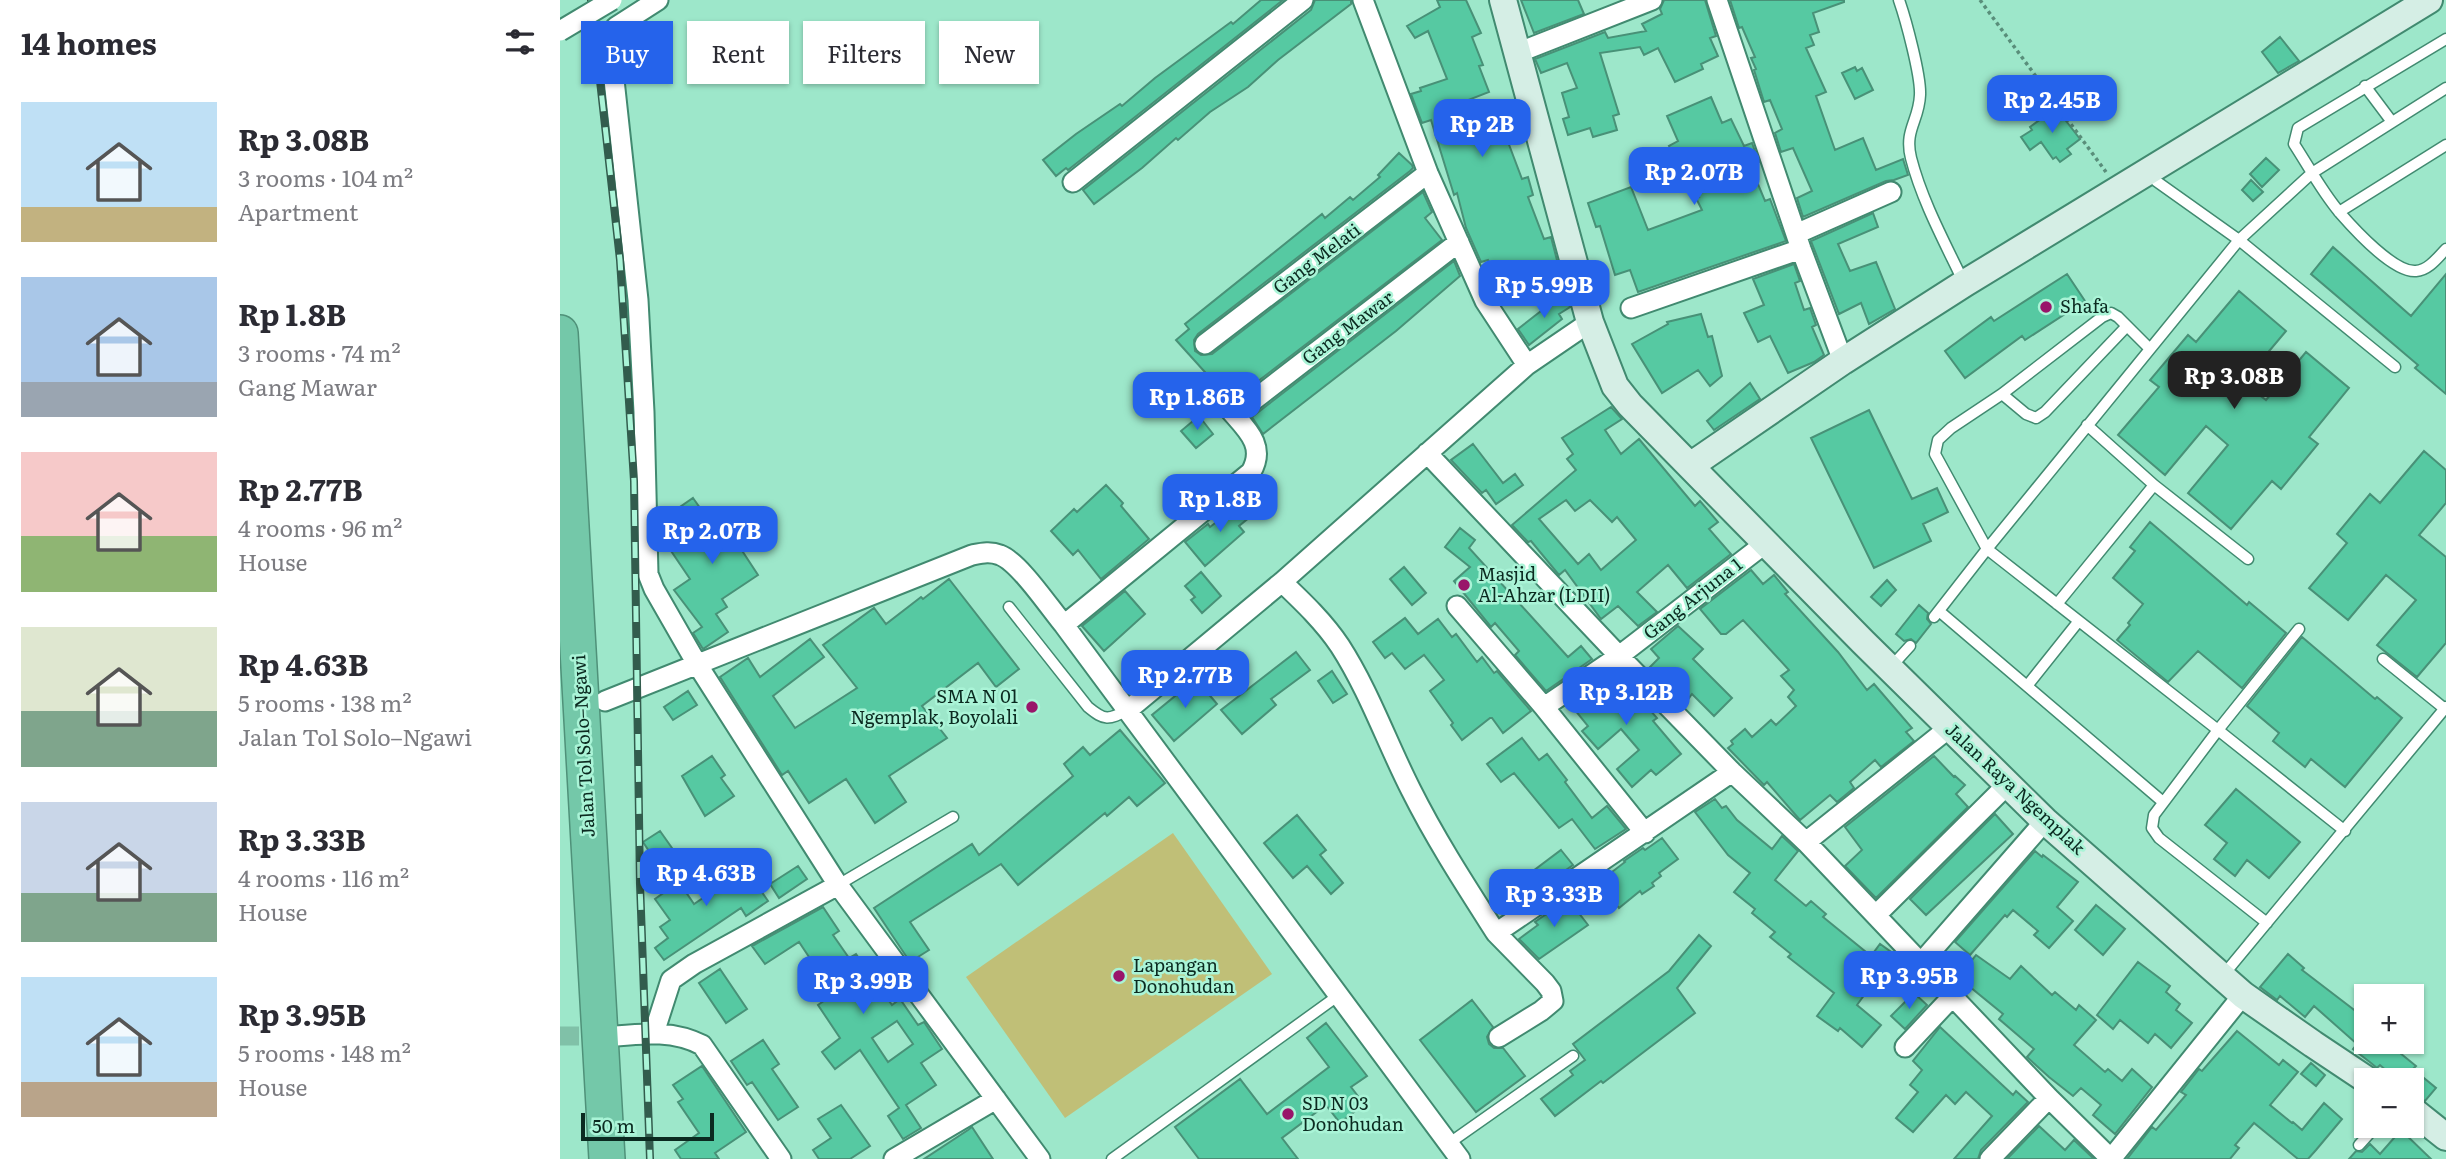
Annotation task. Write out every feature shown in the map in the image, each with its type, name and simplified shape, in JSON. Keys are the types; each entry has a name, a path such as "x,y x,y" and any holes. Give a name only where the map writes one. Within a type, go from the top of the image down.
{"highway":[{"name":"Jalan Tol Solo–Ngawi","path":"560,333 607,1159"}],"main road":[{"name":"Jalan Raya Ngemplak","path":"1503,0 1590,322 1615,386 1630,405 1890,669 2045,821 2243,995 2354,1071"},
{"path":"1690,466 1843,361 1965,283 2429,0"},
{"path":"2424,1120 2446,1138"}],"street":[{"path":"560,31 612,0"},
{"path":"658,0 616,27 610,43 638,300 648,574 660,601 697,664 838,886 1040,1159"},
{"path":"1073,182 1303,0"},
{"path":"1363,0 1428,173 1485,301 1527,365"},
{"path":"1517,53 1652,0"},
{"path":"1717,0 1799,242 1843,361"},
{"name":"Gang Melati","path":"1205,344 1428,173"},
{"path":"1631,308 1799,242 1891,192"},
{"name":"Gang Mawar","path":"1064,625 1251,472 1258,460 1258,446 1231,408 1459,242"},
{"path":"1128,710 1283,582 1527,365 1590,322"},
{"path":"1427,453 1619,656 1732,772 1806,842 1920,964 2111,1159 2243,995"},
{"name":"Gang Arjuna 1","path":"1544,707 1619,656 1767,542"},
{"path":"605,701 972,555 989,552 1002,555 1014,564 1064,625 1454,1151"},
{"path":"1283,582 1316,615 1339,645 1359,679 1435,835 1496,933 1551,991 1553,1001 1499,1037"},
{"path":"1457,606 1544,707 1645,832"},
{"path":"1806,842 1949,728"},
{"path":"1496,933 1732,772"},
{"path":"1875,915 2008,785"},
{"path":"1920,964 2045,821"},
{"path":"654,1033 671,980 694,964 838,886"},
{"path":"1905,1047 1952,996"},
{"path":"616,1036 654,1033 689,1038 702,1045 780,1159"},
{"path":"1990,1159 2049,1098"},
{"path":"894,1159 996,1099"}],"lane":[{"path":"1899,0 1920,90 1917,114 1908,134 1911,157 1935,222 1965,283"},
{"path":"2446,39 2298,128 2294,144 2339,212 2390,262 2403,269 2417,271 2430,267 2446,249"},
{"path":"2365,86 2392,122"},
{"path":"2163,802 2027,686 1936,614 2239,240 2312,173 2446,88"},
{"path":"2339,212 2446,145"},
{"path":"2156,181 2239,240 2395,367"},
{"path":"2150,349 2110,313 2002,394 1951,428 1938,440 1935,454 1987,549 2345,831"},
{"path":"2002,394 2026,414 2036,418 2045,412 2127,326"},
{"path":"2087,425 2154,485 2248,559"},
{"path":"2057,604 2154,485"},
{"path":"1009,607 1088,707 1102,718 1113,718 1128,710"},
{"path":"2027,686 2078,622"},
{"path":"2267,923 2159,838 2152,828 2154,815 2163,802 2299,629"},
{"path":"1890,669 1910,646"},
{"path":"2230,967 2445,708 2383,659"},
{"path":"838,886 953,817"},
{"path":"1112,1159 1339,995"},
{"path":"1454,1151 1573,1056"},
{"path":"2359,1145 2365,1138"}],"path":[{"path":"1980,0 2119,191"}],"shaded area":[{"name":"Lapangan Donohudan","path":"1173,833 1272,974 1065,1118 966,977"}],"building":[{"path":"1261,0 1283,0 1068,170 1066,168 1056,176 1043,160 1076,134 1120,104 1122,106 1155,78 1231,22 1233,24"},
{"path":"1315,0 1351,0 1351,4 1278,60 1248,87 1210,112 1094,204 1083,190 1311,10"},
{"path":"1437,0 1466,0 1481,33 1472,37 1483,65 1479,66 1489,92 1463,102 1470,123 1501,113 1509,132 1505,134 1522,179 1528,177 1533,195 1528,197 1544,239 1551,237 1558,264 1554,266 1558,277 1554,278 1555,280 1502,305 1494,290 1501,287 1488,260 1481,262 1466,228 1457,193 1454,195 1431,120 1422,123 1411,94 1447,79 1428,31 1415,38 1407,26 1440,7"},
{"path":"1521,0 1578,0 1584,14 1534,33"},
{"path":"1664,0 1705,0 1716,36 1710,38 1718,56 1701,64 1703,69 1675,82 1658,48 1644,55 1640,47 1600,53 1619,114 1613,116 1617,130 1593,137 1590,128 1568,135 1563,119 1569,117 1562,93 1577,88 1567,63 1541,73 1535,59 1605,32 1608,38 1646,31 1642,24 1662,14 1660,9"},
{"path":"1730,0 1844,0 1813,13 1819,32 1810,35 1814,45 1806,48 1826,92 1816,96 1835,150 1863,138 1876,170 1903,159 1908,175 1886,181 1803,217 1797,198 1812,191 1793,148 1781,152 1775,133 1782,129 1770,100 1764,102 1751,58 1755,57 1742,27 1739,28"},
{"path":"2280,37 2299,61 2278,73 2262,52"},
{"path":"1855,67 1857,71 1862,68 1873,90 1855,99 1842,73"},
{"path":"1711,97 1722,123 1731,119 1744,146 1752,143 1759,162 1750,165 1765,201 1770,199 1786,241 1638,292 1630,270 1615,275 1600,226 1596,227 1588,203 1631,187 1648,230 1702,210 1696,198 1699,197 1669,146 1678,141 1667,116"},
{"path":"2056,108 2080,139 2067,149 2071,154 2060,162 2056,157 2053,159 2041,142 2030,150 2021,137"},
{"path":"1399,153 1412,165 1410,171 1198,334 1194,340 1195,351 1201,355 1212,354 1423,192 1432,212 1425,218 1442,240 1236,398 1229,392 1222,391 1176,340 1189,329 1185,324 1322,214 1325,218 1350,197 1353,200 1380,177 1378,175"},
{"path":"2266,158 2279,170 2262,187 2250,174"},
{"path":"2251,180 2263,192 2253,201 2242,190"},
{"path":"1873,213 1878,227 1838,244 1850,271 1876,262 1895,309 1869,324 1861,303 1839,314 1811,241"},
{"path":"2333,247 2411,316 2446,274 2446,394 2415,368 2418,365 2311,274"},
{"path":"1454,261 1460,276 1396,331 1263,434 1252,417"},
{"path":"1794,264 1800,281 1795,283 1804,310 1810,308 1816,325 1812,327 1824,355 1788,373 1770,336 1758,342 1744,313 1764,305 1753,279"},
{"path":"2067,274 2085,301 2025,340 2022,336 1965,378 1945,351 1991,317 1994,321"},
{"path":"2239,291 2286,331 2243,382 2266,400 2306,352 2349,388 2309,437 2318,444 2281,489 2272,481 2231,529 2188,493 2228,445 2206,426 2165,475 2118,435 2159,387 2150,380 2188,335 2196,342"},
{"path":"1564,293 1570,307 1559,314 1562,319 1529,345 1518,329"},
{"path":"1701,314 1708,337 1712,336 1722,376 1710,386 1698,370 1662,393 1632,344 1668,324 1667,322"},
{"path":"1750,383 1760,399 1714,430 1707,421"},
{"path":"1611,407 1622,419 1605,430 1621,454 1639,439 1695,506 1700,501 1718,522 1709,529 1731,554 1687,588 1668,565 1637,592 1657,612 1638,626 1618,606 1601,619 1565,570 1559,575 1531,541 1528,542 1512,525 1576,470 1567,459 1573,454 1562,438","holes":["1566,500 1575,511 1590,500 1612,522 1617,517 1636,540 1601,570 1589,554 1578,564 1539,519"]},
{"path":"1869,410 1912,499 1937,488 1948,512 1923,524 1931,541 1874,568 1811,438"},
{"path":"1199,416 1213,434 1196,448 1181,431"},
{"path":"1473,444 1503,483 1515,474 1523,485 1496,504 1486,490 1482,493 1451,460"},
{"path":"2424,451 2446,470 2446,503 2419,535 2446,557 2446,643 2417,677 2377,645 2416,600 2386,575 2348,620 2309,588 2347,543 2337,534 2370,494 2380,503"},
{"path":"1106,485 1149,539 1101,579 1078,550 1073,555 1051,531 1074,509 1077,512"},
{"path":"693,498 717,532 751,509 765,529 739,546 758,575 722,599 727,607 716,614 728,632 703,649 693,633 702,627 674,590 690,579 665,542 689,526 677,509"},
{"path":"1246,500 1256,512 1239,526 1244,532 1205,566 1185,542"},
{"path":"2150,522 2247,605 2249,602 2286,633 2242,688 2198,651 2168,682 2117,640 2143,604 2113,578 2135,551 2130,547"},
{"path":"1460,528 1475,540 1469,548 1568,657 1581,646 1592,659 1546,691 1515,655 1519,651 1495,623 1491,627 1454,581 1470,567 1445,547"},
{"path":"1404,567 1426,593 1412,605 1390,579"},
{"path":"1751,570 1763,584 1774,575 1788,592 1785,594 1838,652 1867,690 1874,684 1912,728 1906,732 1914,741 1881,767 1875,760 1850,782 1854,788 1837,802 1830,795 1800,820 1767,782 1764,785 1728,748 1733,744 1731,741 1745,729 1752,737 1771,720 1776,725 1796,706 1788,697 1794,690 1781,676 1789,670 1743,620 1726,634 1721,634 1700,609"},
{"path":"1201,572 1221,596 1202,613 1191,600 1195,597 1185,586"},
{"path":"949,579 1019,669 996,687 978,663 922,706 947,738 889,776 906,802 875,823 846,779 809,803 788,771 782,775 720,677 748,658 760,677 810,639 824,657 773,696 795,728 857,688 823,645 874,608 886,624"},
{"path":"1887,580 1896,590 1881,606 1871,597"},
{"path":"1125,591 1145,614 1104,651 1082,626"},
{"path":"1919,605 1928,613 1927,619 1931,624 1916,643 1911,639 1904,641 1896,634"},
{"path":"1405,618 1418,634 1438,619 1452,637 1456,634 1477,662 1482,657 1494,673 1497,671 1531,711 1503,733 1490,718 1462,740 1430,691 1444,680 1424,655 1405,669 1392,653 1385,658 1373,642"},
{"path":"1678,626 1703,649 1693,659 1732,698 1714,716 1692,694 1689,698 1685,695 1680,701 1648,669 1659,658 1651,649"},
{"path":"2302,637 2375,699 2377,697 2402,718 2345,787 2311,759 2305,767 2273,741 2279,733 2247,706"},
{"path":"1296,652 1310,670 1271,699 1276,705 1242,734 1221,710"},
{"path":"1332,671 1347,694 1333,703 1318,681"},
{"path":"1617,672 1657,718 1653,721 1681,754 1656,775 1651,770 1632,787 1617,769 1639,750 1621,729 1598,749 1582,731 1588,726 1570,704"},
{"path":"1196,679 1217,704 1174,741 1152,715"},
{"path":"688,691 697,705 673,720 664,707"},
{"path":"1120,730 1165,783 1137,806 1129,797 1107,816 1105,813 1018,885 1001,864 910,922 929,950 910,962 874,908 972,844 979,855 1073,776 1064,764 1083,747 1090,755"},
{"path":"1522,738 1539,760 1547,754 1592,818 1607,806 1626,829 1595,849 1572,819 1559,828 1514,773 1501,782 1487,764"},
{"path":"712,756 725,775 721,778 734,796 705,816 682,776"},
{"path":"1934,756 1965,785 1956,794 1968,807 1876,898 1845,866 1862,850 1845,827"},
{"path":"2236,789 2300,842 2269,878 2247,860 2235,876 2214,859 2227,843 2205,825"},
{"path":"1715,799 1722,808 1726,806 1737,820 1772,849 1782,836 1798,851 1775,880 1806,906 1811,901 1826,914 1823,917 1871,956 1880,944 1894,954 1857,1005 1881,1025 1862,1047 1840,1028 1838,1031 1817,1016 1834,993 1788,957 1791,954 1770,937 1775,932 1752,913 1755,909 1734,892 1750,873 1728,855 1695,812"},
{"path":"1995,814 2013,834 1926,915 1910,899"},
{"path":"1297,815 1326,850 1320,855 1343,883 1331,894 1307,866 1293,878 1264,843"},
{"path":"660,831 684,865 666,877 643,842"},
{"path":"1662,838 1678,859 1659,873 1661,876 1652,883 1654,886 1642,894 1640,891 1619,908 1599,882 1624,861"},
{"path":"1561,850 1573,865 1532,894 1521,880"},
{"path":"2035,851 2078,882 2057,907 2073,921 2049,948 2034,935 2038,931 2013,910 2007,917 2005,915 1970,955 1955,942"},
{"path":"734,860 746,879 751,876 768,901 746,916 741,908 664,960 655,948 668,938 660,927 670,920 655,899 679,882 694,904 722,885 714,873"},
{"path":"798,866 807,879 779,898 770,884"},
{"path":"1568,899 1588,925 1539,959 1519,939 1538,925 1535,922"},
{"path":"2096,905 2125,929 2103,955 2075,930"},
{"path":"823,907 839,931 833,935 849,958 856,954 892,1005 900,999 918,1025 924,1022 942,1049 921,1063 936,1085 906,1105 921,1128 903,1139 888,1116 899,1108 860,1050 835,1069 822,1052 840,1038 818,1005 841,989 827,967 819,972 799,942 765,964 752,946","holes":["897,1021 913,1044 888,1062 872,1038"]},
{"path":"1699,935 1711,946 1677,988 1695,1013 1555,1116 1541,1099 1573,1075 1570,1071 1585,1060 1573,1044 1669,971"},
{"path":"2288,954 2304,968 2302,970 2354,1010 2354,1041 2314,1006 2305,1017 2280,996 2277,1000 2260,987"},
{"path":"1976,955 2010,979 2021,966 2052,995 2055,992 2076,1010 2079,1005 2096,1020 2074,1045 2105,1072 2108,1069 2122,1081 2132,1069 2152,1087 2115,1134 2093,1115 2101,1105 2081,1088 2073,1096 2049,1077 2027,1057 2034,1049 1999,1019 2003,1014 1970,987 1966,992 1955,981"},
{"path":"2138,962 2170,986 2166,992 2180,1004 2176,1010 2192,1023 2171,1048 2155,1034 2148,1043 2120,1020 2113,1029 2097,1015"},
{"path":"720,969 747,1009 726,1023 699,983"},
{"path":"1914,993 1927,1005 1905,1029 1891,1016"},
{"path":"1472,1000 1493,1027 1487,1037 1489,1044 1494,1048 1503,1048 1525,1076 1476,1112 1420,1040"},
{"path":"1326,1023 1367,1076 1351,1087 1364,1104 1340,1123 1326,1105 1282,1138 1298,1159 1199,1159 1175,1127 1240,1079 1267,1114 1329,1067 1307,1038"},
{"path":"1940,1027 2013,1095 2016,1091 2028,1102 1981,1150 1978,1159 1954,1159 1992,1116 1966,1092 1955,1104 1946,1095 1913,1132 1896,1118 1918,1092 1910,1085 1922,1070 1913,1061"},
{"path":"2237,1031 2279,1065 2283,1060 2298,1072 2270,1105 2302,1130 2324,1103 2342,1119 2316,1150 2308,1159 2298,1159 2254,1123 2235,1145 2239,1148 2230,1159 2127,1159 2152,1127 2156,1130 2186,1095 2181,1092 2199,1069 2202,1071"},
{"path":"763,1040 779,1064 772,1069 798,1107 778,1120 752,1082 747,1085 731,1061"},
{"path":"2359,1054 2401,1054 2416,1066 2383,1068 2380,1065 2377,1068"},
{"path":"2311,1063 2325,1075 2316,1086 2301,1074"},
{"path":"702,1066 746,1132 715,1153 719,1159 681,1159 675,1150 699,1133 678,1102 683,1099 673,1085"},
{"path":"2424,1078 2436,1088 2424,1100"},
{"path":"841,1105 870,1146 850,1159 819,1159 813,1150 831,1138 818,1119"},
{"path":"2039,1126 2065,1150 2074,1140 2094,1159 2007,1159"},
{"path":"972,1127 993,1159 924,1159 968,1130"},
{"path":"2394,1138 2409,1138 2431,1159 2349,1159 2356,1151 2362,1152 2370,1144 2380,1154"}],"tunnel":[{"path":"560,1036 608,1036"}],"railway":[{"path":"591,0 620,260 634,481 640,884 650,1159"}],"place":[{"name":"Shafa","path":"2046,307"},
{"name":"Masjid Al-Ahzar (LDII)","path":"1464,585"},
{"name":"SMA N 01 Ngemplak, Boyolali","path":"1032,707"},
{"name":"Lapangan Donohudan","path":"1119,976"},
{"name":"SD N 03 Donohudan","path":"1288,1114"}]}
